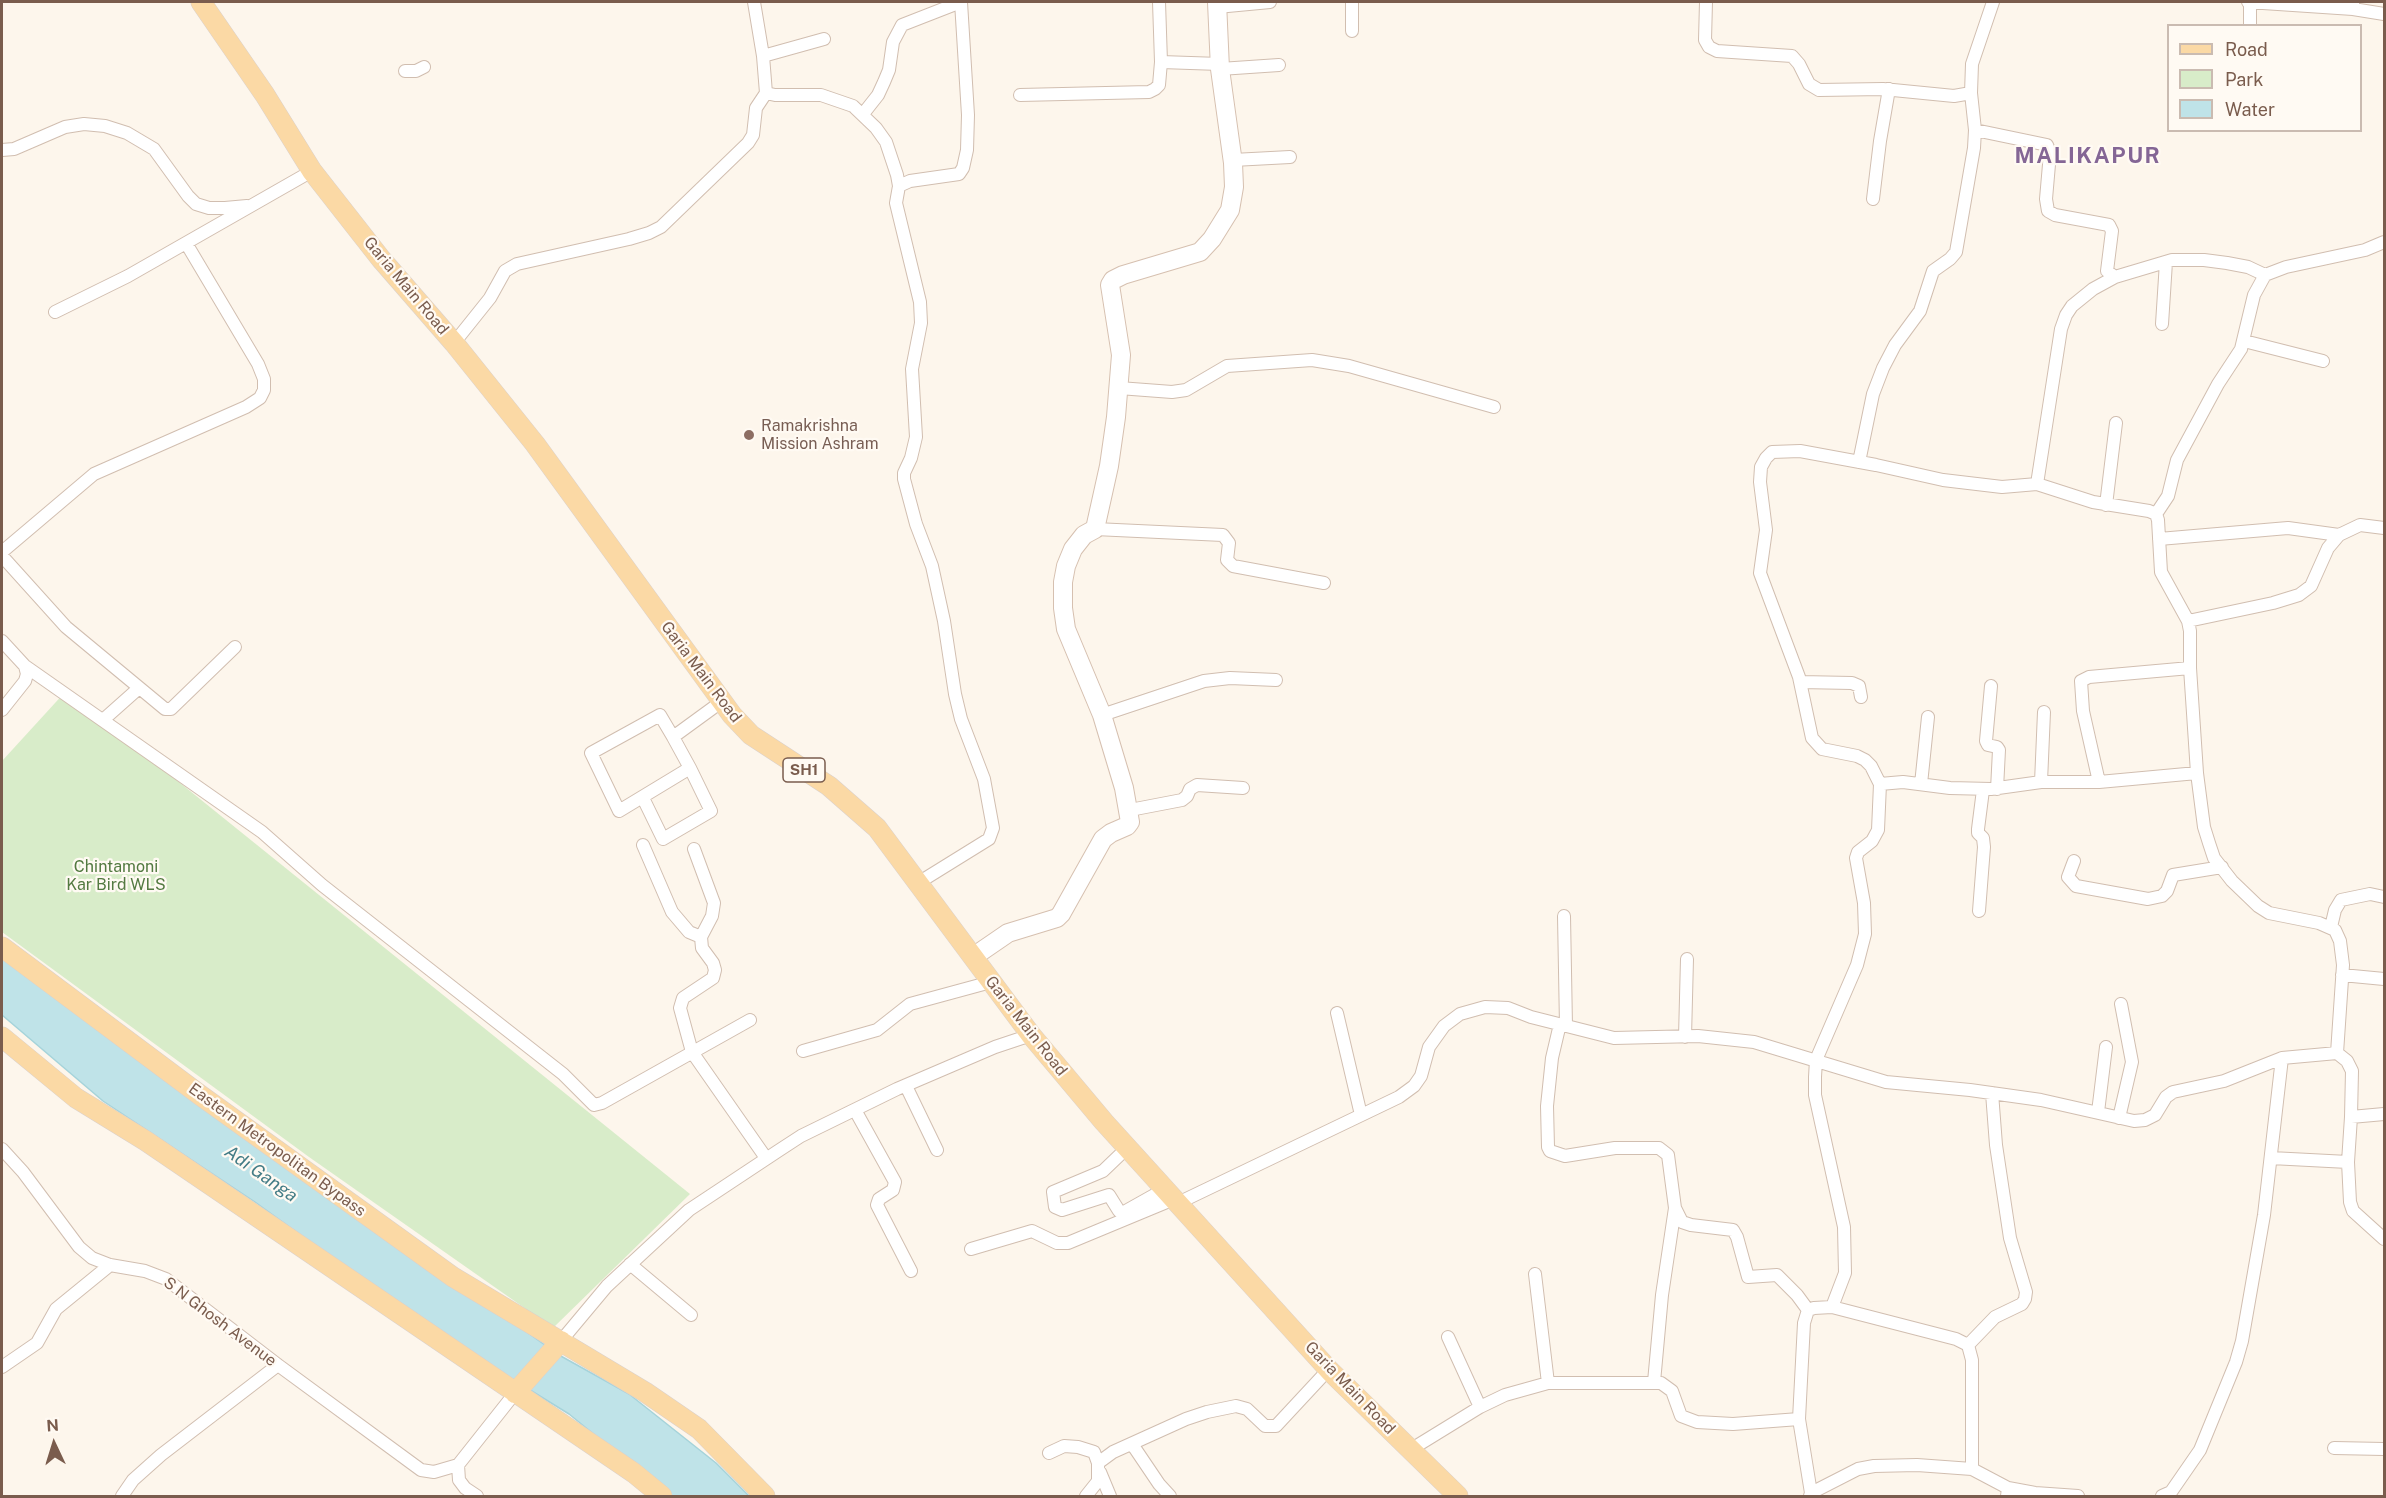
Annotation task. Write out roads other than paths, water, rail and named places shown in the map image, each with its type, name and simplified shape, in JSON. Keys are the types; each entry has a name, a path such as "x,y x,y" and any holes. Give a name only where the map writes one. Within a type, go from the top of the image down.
{"main road":[{"name":"Garia Main Road","path":"201,2 265,95 312,171 375,251 454,343 535,444 721,702 751,735 829,786 877,828 1031,1035 1127,1148 1329,1369 1458,1497"},
{"name":"Eastern Metropolitan Bypass","path":"2,947 200,1095 453,1277 645,1392 699,1430 765,1497"},
{"path":"2,1037 76,1098 146,1141 634,1473 662,1497"},
{"path":"515,1393 561,1341"}],"street":[{"path":"454,343 477,311 490,298 505,271 517,264 629,239 661,227 748,143 753,135 756,108 766,93 763,56 754,2"},
{"path":"863,114 878,95 884,82 889,70 893,42 902,25 961,2 968,115 967,150 963,168 959,174 910,181 899,186"},
{"path":"1020,94 1149,92 1155,89 1159,85 1161,62 1159,2"},
{"path":"1095,529 1109,466 1121,356 1110,285 1113,280 1123,275 1190,256 1206,247 1230,210 1234,187 1233,160 1220,66 1217,4 1270,2"},
{"path":"1352,2 1352,31"},
{"path":"1706,2 1705,40 1709,47 1717,51 1792,56 1799,64 1809,84 1819,90 1889,89 1954,96 1971,93"},
{"path":"1859,462 1874,394 1883,368 1895,345 1920,311 1933,271 1956,252 1974,147 1972,64 1994,2"},
{"path":"2250,24 2249,2 2353,5 2385,14"},
{"path":"763,56 824,39"},
{"path":"1161,62 1220,66 1279,64"},
{"path":"405,71 424,67"},
{"path":"1874,199 1880,141 1889,89"},
{"path":"766,93 771,95 821,95 853,106 863,114 886,142 899,186 896,202 920,302 921,323 912,369 916,437 904,479 916,524 932,566 944,621 955,694 961,719 984,779 993,828 989,839 918,883"},
{"path":"2,150 14,149 65,127 84,124 105,126 127,133 154,149 196,204 209,208 254,205"},
{"path":"1975,129 2046,145 2050,153 2046,199 2048,211 2055,215 2109,225 2112,231 2107,271 2115,277"},
{"path":"1233,160 1290,157"},
{"path":"55,312 128,276 312,171"},
{"path":"2156,514 2168,496 2177,460 2244,341 2254,294 2265,275 2286,267 2365,250 2385,242"},
{"path":"186,243 258,364 264,378 264,390 260,398 246,407 94,474 2,554 66,627 165,709 171,709 235,647"},
{"path":"2037,484 2061,329 2066,315 2083,296 2115,277 2166,262 2194,260 2227,263 2248,267 2265,275"},
{"path":"2162,324 2166,262"},
{"path":"2244,341 2323,361"},
{"path":"1119,388 1172,392 1186,390 1227,366 1312,360 1349,366 1494,407"},
{"path":"2106,505 2116,423"},
{"path":"1832,1307 1845,1273 1844,1227 1815,1095 1816,1060 1857,966 1865,934 1864,903 1856,858 1858,852 1872,841 1878,830 1880,784 1871,765 1865,760 1857,756 1822,749 1815,743 1800,682 1785,642 1781,623 1760,573 1766,530 1760,482 1761,467 1772,452 1780,450 1859,462 1957,482 2002,487 2037,484 2106,505 2139,509 2156,514"},
{"path":"2156,514 2161,572 2188,621 2197,773 2204,827 2214,858 2258,906 2269,913 2331,927 2335,930 2340,941 2342,975 2337,1053"},
{"path":"2188,621 2273,603 2306,591 2311,586 2328,548 2339,535 2360,525 2385,528"},
{"path":"973,957 1008,933 1057,918 1103,839 1130,822 1130,810 1102,715 1091,684 1069,638 1063,608 1066,566 1073,549 1084,535 1095,529 1223,535 1229,543 1227,560 1233,566 1324,583"},
{"path":"2159,539 2272,529 2304,529 2339,535"},
{"path":"2,640 25,666 262,832 322,885 563,1074 594,1105 602,1103 750,1020"},
{"path":"2,710 25,681 27,674 25,666"},
{"path":"2099,782 2083,711 2081,681 2089,678 2190,668"},
{"path":"1102,715 1204,681 1230,678 1276,680"},
{"path":"1800,682 1852,683 1859,686 1862,697"},
{"path":"1991,686 1986,741 1988,745 1997,747 1999,750 1997,789"},
{"path":"103,720 139,688"},
{"path":"673,737 721,702"},
{"path":"2041,782 2044,712"},
{"path":"643,798 663,839 710,813 711,810 690,768 660,715 590,754 619,811 690,768"},
{"path":"1921,784 1928,717"},
{"path":"1880,784 1903,782 1983,790 2041,782 2099,782 2197,773"},
{"path":"1130,810 1182,800 1190,789 1197,785 1243,788"},
{"path":"1979,911 1984,847 1983,838 1977,829 1983,790"},
{"path":"643,845 672,912 689,932 702,937"},
{"path":"694,849 714,903 712,916 702,937 702,948 713,963 715,970 712,978 683,998 680,1008 692,1052 766,1158"},
{"path":"2074,861 2068,877 2076,886 2148,899 2162,896 2167,891 2173,875 2222,867"},
{"path":"2331,927 2335,910 2341,900 2370,894 2385,897"},
{"path":"1564,916 1563,1025 1552,1058 1547,1106 1548,1147 1550,1151 1565,1156 1615,1148 1659,1148 1668,1155 1675,1208 1662,1295 1654,1382"},
{"path":"1685,1037 1687,959"},
{"path":"2342,975 2385,979"},
{"path":"803,1051 877,1030 909,1004 991,982"},
{"path":"2119,1118 2132,1062 2121,1004"},
{"path":"971,1249 1032,1231 1057,1243 1068,1244 1361,1115 1399,1097 1414,1086 1421,1076 1429,1047 1444,1026 1460,1014 1485,1007 1508,1008 1531,1017 1614,1038 1716,1037 1754,1042 1886,1082 1992,1093 2058,1103 2134,1121 2145,1120 2155,1114 2166,1096 2173,1092 2224,1081 2282,1058 2337,1053 2347,1061 2352,1071 2348,1162 2350,1202 2353,1211 2385,1239"},
{"path":"1337,1013 1361,1115"},
{"path":"561,1341 607,1286 688,1210 766,1158 801,1136 906,1086 995,1047 1031,1035"},
{"path":"2098,1112 2106,1047"},
{"path":"2162,1497 2171,1492 2200,1450 2236,1362 2242,1341 2264,1215 2282,1058"},
{"path":"906,1086 937,1150"},
{"path":"1968,1345 1995,1317 2022,1304 2026,1292 2010,1238 1996,1145 1992,1093"},
{"path":"855,1110 895,1182 893,1190 879,1199 877,1205 911,1271"},
{"path":"2351,1117 2385,1114"},
{"path":"1127,1148 1104,1171 1053,1192 1055,1208 1062,1210 1109,1195 1119,1211 1124,1212 1172,1197"},
{"name":"S N Ghosh Avenue","path":"2,1149 23,1172 79,1247 92,1258 110,1265 145,1271 166,1279 421,1470 434,1472 458,1465"},
{"path":"2271,1158 2348,1162"},
{"path":"1675,1208 1682,1222 1733,1230 1748,1277 1777,1275 1809,1310"},
{"path":"630,1264 691,1315"},
{"path":"2,1367 37,1343 56,1309 110,1265"},
{"path":"1535,1274 1548,1383"},
{"path":"1809,1310 1832,1307 1956,1339 1968,1345 1972,1360 1972,1469"},
{"path":"1809,1310 1804,1323 1799,1419 1811,1495 1858,1469 1874,1466 1917,1465 1972,1469 2008,1492 2078,1497"},
{"path":"1448,1337 1480,1407"},
{"path":"122,1497 133,1480 161,1455 278,1365"},
{"path":"1086,1497 1098,1481 1098,1466 1113,1452 1191,1417 1236,1406 1247,1409 1265,1426 1275,1426 1329,1369"},
{"path":"1410,1450 1480,1407 1505,1395 1548,1383 1654,1382 1667,1386 1672,1391 1681,1416 1686,1419 1733,1424 1799,1419"},
{"path":"475,1496 459,1480 458,1465 515,1393"},
{"path":"1132,1444 1170,1497"},
{"path":"1049,1453 1064,1446 1094,1452 1110,1497"},
{"path":"2334,1448 2385,1449"}],"water":[{"name":"Adi Ganga","path":"2,955 195,1097 559,1355 629,1394 716,1463 749,1496 670,1496 569,1414 428,1327 255,1202 103,1101 2,1015"}],"place":[{"name":"Ramakrishna Mission Ashram","path":"749,435"}],"district":[{"name":"MALIKAPUR","path":"2088,156"}],"park label":[{"name":"Chintamoni Kar Bird WLS","path":"116,876"}]}
